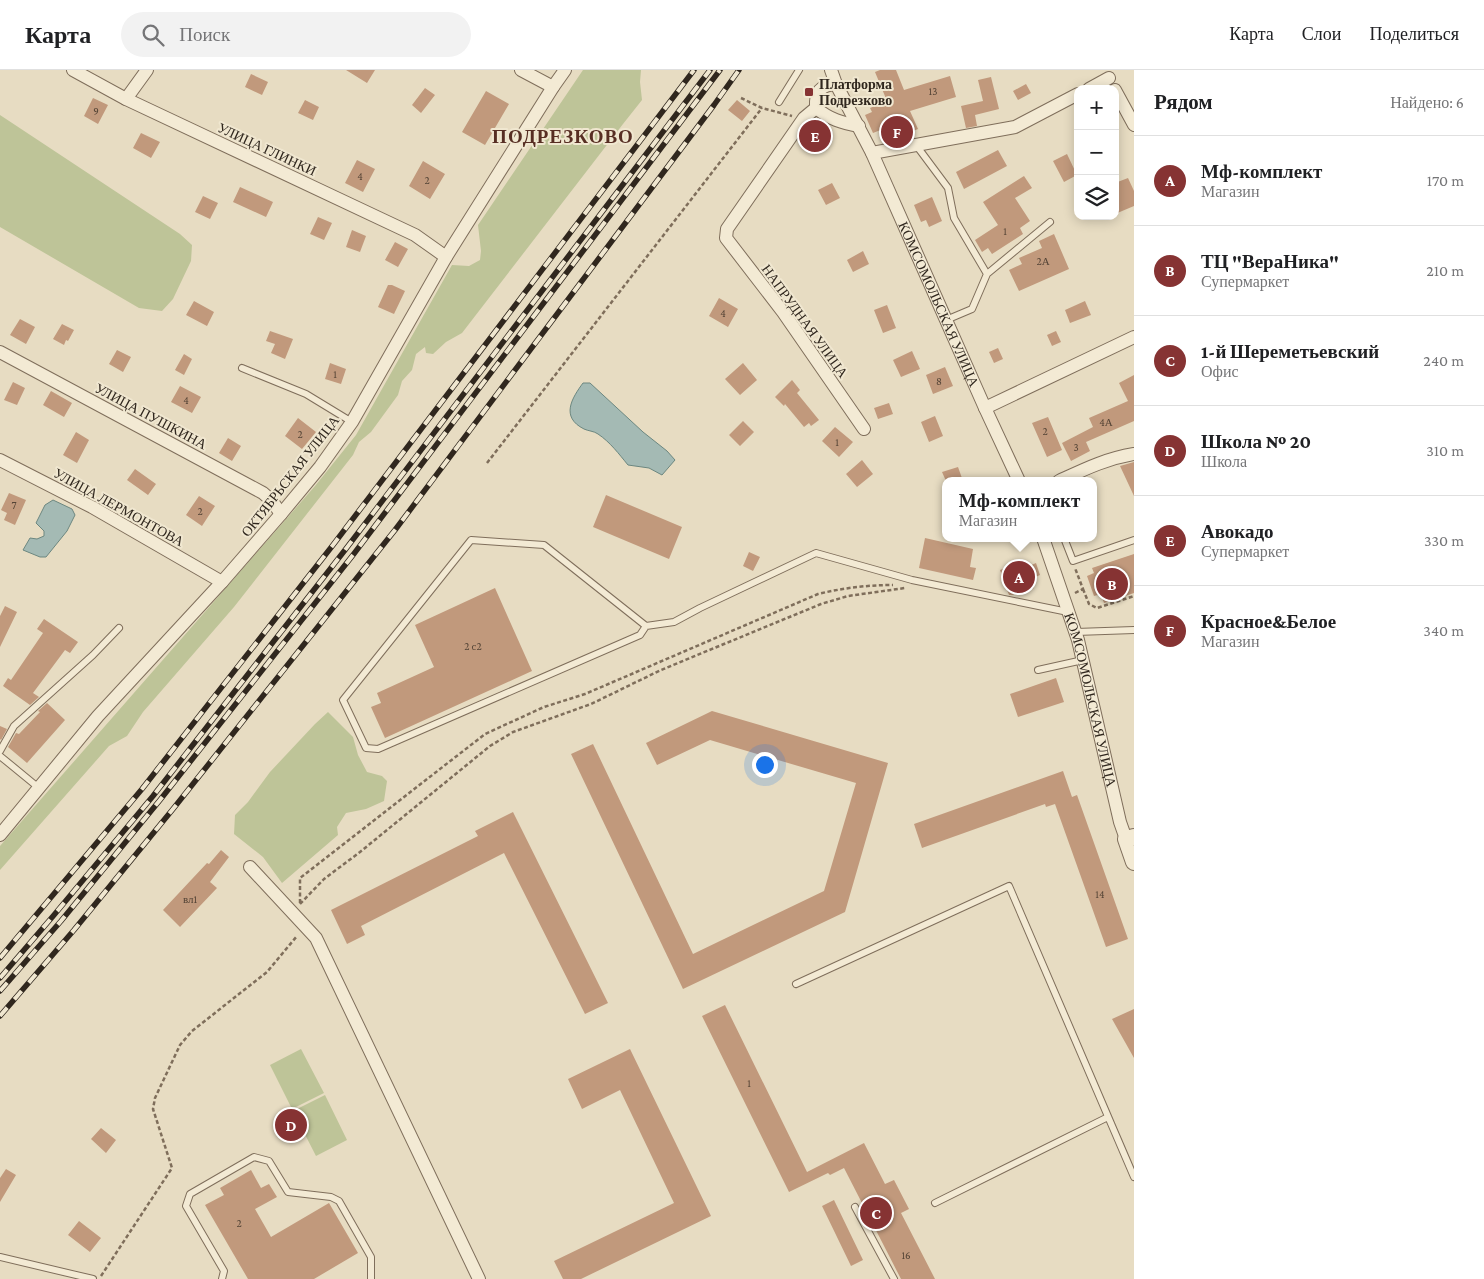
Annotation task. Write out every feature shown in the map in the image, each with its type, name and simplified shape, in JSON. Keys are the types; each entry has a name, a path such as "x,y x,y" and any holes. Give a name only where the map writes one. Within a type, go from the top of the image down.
{"street":[{"name":"УЛИЦА ГЛИНКИ","path":"73,70 126,99 415,235 446,257"},
{"path":"126,99 147,70"},
{"path":"521,70 553,87"},
{"name":"ОКТЯБРЬСКАЯ УЛИЦА","path":"0,835 98,716 222,582 320,467 352,422 446,257 565,70"},
{"name":"КОМСОМОЛЬСКАЯ УЛИЦА","path":"831,70 836,84 872,153 1017,477"},
{"path":"1111,82 1134,125"},
{"path":"836,84 826,85 821,88 817,95 816,108 834,120 859,126"},
{"path":"872,153 1015,127 1074,96"},
{"name":"НАПРУДНАЯ УЛИЦА","path":"816,108 804,118 727,229 726,238 783,312 864,429"},
{"path":"985,408 1134,337"},
{"name":"УЛИЦА ПУШКИНА","path":"0,352 263,493 272,501 281,514"},
{"path":"1068,477 1098,463 1134,454"},
{"name":"УЛИЦА ЛЕРМОНТОВА","path":"0,460 92,507 222,582"},
{"name":"КОМСОМОЛЬСКАЯ УЛИЦА","path":"1044,542 1076,632 1120,822 1130,838 1134,862"},
{"path":"250,867 316,938 479,1279"}],"lane":[{"path":"779,102 799,70"},
{"path":"916,145 948,188 954,218 987,274"},
{"path":"946,320 972,309 987,274 1050,222"},
{"path":"242,368 306,394 352,422"},
{"path":"646,626 640,635 378,749 366,748 343,700 471,540 544,545 646,626 674,622 816,553 920,582 1069,612"},
{"path":"1066,542 1073,561 1134,540"},
{"path":"0,751 14,726 93,656 119,628"},
{"path":"1076,632 1134,630"},
{"path":"1038,670 1083,660"},
{"path":"0,756 39,788"},
{"path":"796,984 1009,886 1134,1177"},
{"path":"935,1204 1108,1117"},
{"path":"222,1279 224,1271 186,1206 190,1194 254,1157 270,1161 288,1192 331,1196 339,1201 371,1257 371,1279"},
{"path":"855,1207 894,1279"},
{"path":"0,1257 75,1277 93,1279"}],"path":[{"path":"486,463 762,108"},
{"path":"1073,561 1088,604 1097,608 1134,596"},
{"path":"99,1279 172,1168 153,1109 155,1098 180,1045 192,1031 267,972 303,923 300,904 300,878 485,734 544,707 585,694 818,594 872,585 907,587 848,596 821,604 661,670 591,704 514,732 490,746 324,879 300,904"},
{"path":"1064,597 1083,589"}],"green space":[{"path":"583,70 641,70 642,100 462,333 446,342 433,354 426,353 425,347 416,354 412,370 402,381 398,395 371,432 359,442 353,455 234,607 143,712 127,736 109,746 0,870 0,846 315,486 356,435 452,265 469,266 480,260 481,251 478,225"},
{"path":"0,115 180,234 192,245 191,261 173,299 162,311 139,308 0,227"},
{"path":"328,712 353,737 358,755 367,772 382,776 387,781 384,801 366,809 346,813 337,827 338,835 282,883 263,857 234,834 235,815 248,802 270,772"},
{"path":"301,1049 324,1093 292,1109 270,1065"},
{"path":"325,1095 347,1140 316,1156 293,1111"}],"water":[{"path":"583,383 590,383 675,460 662,475 649,468 628,465 602,437 584,429 572,419 570,407"},
{"path":"53,500 72,509 75,515 67,531 46,557 40,557 23,550 30,538 37,539 44,536 44,531 36,523 45,505"}],"building":[{"path":"346,70 375,70 367,83"},
{"path":"880,70 896,70 904,90 950,76 956,97 910,111 918,129 893,139 888,127 873,133 865,115 872,112 870,108 887,101 875,72"},
{"path":"251,74 268,82 262,95 245,87"},
{"path":"991,77 999,109 975,115 977,126 966,128 961,106 983,101 978,80"},
{"path":"1026,84 1031,93 1018,100 1013,91"},
{"path":"425,88 435,95 421,113 412,105"},
{"path":"486,91 509,104 485,145 462,132"},
{"path":"93,98 108,105 98,124 84,116"},
{"path":"305,100 319,107 313,120 298,113"},
{"path":"737,100 750,111 742,121 728,110"},
{"path":"810,128 824,132 820,145 806,140"},
{"path":"141,133 160,142 151,158 133,148"},
{"path":"998,150 1007,166 964,189 956,172"},
{"path":"1067,154 1074,169 1074,177 1064,182 1053,161"},
{"path":"357,160 375,169 363,192 345,183"},
{"path":"423,161 445,174 430,199 409,186"},
{"path":"1024,176 1032,188 1015,198 1030,221 1020,228 1023,234 992,254 988,248 982,252 975,240 998,225 983,202"},
{"path":"1128,178 1134,191 1134,206 1119,212 1119,181"},
{"path":"832,183 840,198 826,205 818,190"},
{"path":"240,187 273,202 266,217 233,202"},
{"path":"203,196 218,203 210,219 195,212"},
{"path":"932,197 942,221 929,227 926,220 921,222 914,205"},
{"path":"318,217 332,223 324,240 310,234"},
{"path":"352,230 366,236 360,252 346,247"},
{"path":"1054,234 1069,269 1019,291 1009,270 1022,264 1019,258 1042,248 1039,241"},
{"path":"395,242 408,249 398,267 385,260"},
{"path":"863,251 869,264 853,272 847,260"},
{"path":"388,285 405,291 394,314 378,307"},
{"path":"719,298 738,309 728,327 709,316"},
{"path":"194,301 214,312 207,326 186,315"},
{"path":"1085,301 1091,315 1070,323 1065,310"},
{"path":"887,305 896,328 883,333 874,310"},
{"path":"20,319 35,327 26,344 10,335"},
{"path":"62,324 74,330 64,345 53,339"},
{"path":"270,331 293,339 285,359 271,353 275,344 266,341"},
{"path":"1056,331 1061,342 1052,346 1047,335"},
{"path":"998,348 1003,359 994,363 989,352"},
{"path":"117,350 131,357 123,372 109,364"},
{"path":"912,351 920,369 901,377 893,360"},
{"path":"184,354 192,359 184,375 175,370"},
{"path":"330,363 346,369 341,384 325,379"},
{"path":"743,363 757,380 740,395 725,379"},
{"path":"945,367 953,386 933,394 926,375"},
{"path":"1134,375 1134,421 1086,442 1090,451 1071,461 1062,443 1093,427 1089,418 1128,401 1119,383"},
{"path":"792,380 800,390 797,393 819,420 811,426 809,423 804,427 785,404 784,406 775,397"},
{"path":"13,382 25,388 17,405 4,400"},
{"path":"180,386 201,397 192,413 171,402"},
{"path":"51,391 72,403 64,417 43,405"},
{"path":"889,403 893,414 878,419 874,408"},
{"path":"935,416 943,436 929,442 921,422"},
{"path":"1048,417 1062,450 1047,457 1032,423"},
{"path":"298,418 316,432 302,449 285,436"},
{"path":"743,421 754,432 740,446 729,435"},
{"path":"835,427 853,442 839,457 822,441"},
{"path":"76,432 89,440 77,463 63,455"},
{"path":"228,438 241,446 232,461 219,453"},
{"path":"862,460 873,474 857,487 846,474"},
{"path":"1134,462 1134,496 1120,466"},
{"path":"958,467 962,477 944,477 942,472"},
{"path":"135,469 156,484 148,495 127,480"},
{"path":"9,493 26,500 15,525 4,520 7,513 1,510"},
{"path":"606,495 682,527 669,559 593,527"},
{"path":"199,496 215,506 202,526 186,515"},
{"path":"925,538 973,549 970,567 976,568 973,580 919,568"},
{"path":"749,552 760,557 753,571 743,566"},
{"path":"1134,554 1134,593 1104,603 1101,594 1094,596 1087,576 1094,573 1092,568"},
{"path":"1024,561 1027,567 1036,563 1040,575 1031,579 1034,588 1009,595 1000,570"},
{"path":"495,588 532,671 385,738 371,707 381,703 377,693 434,667 415,625"},
{"path":"5,606 17,612 0,647 0,616"},
{"path":"44,619 78,642 70,653 65,650 33,693 39,697 30,705 3,686 8,678 11,680 43,633 37,629"},
{"path":"1056,678 1064,702 1018,717 1010,694"},
{"path":"47,703 65,720 27,763 8,747 16,733 19,734"},
{"path":"712,711 888,763 845,912 683,989 571,754 593,744 693,954 824,891 856,783 710,740 657,765 646,743"},
{"path":"0,726 7,729 1,740 0,739"},
{"path":"1063,771 1072,797 1077,795 1128,939 1106,947 1055,804 1046,807 1045,804 922,848 914,824"},
{"path":"513,812 608,1003 585,1014 504,853 361,926 365,935 347,944 331,910 478,836 475,831"},
{"path":"221,850 229,857 210,882 217,888 180,927 163,910"},
{"path":"725,1005 807,1172 864,1143 885,1184 894,1180 909,1209 901,1213 935,1279 901,1279 844,1168 830,1175 828,1173 789,1192 702,1016"},
{"path":"1134,1009 1134,1058 1112,1019"},
{"path":"630,1049 711,1216 581,1279 563,1279 554,1261 674,1203 620,1090 582,1109 568,1079"},
{"path":"101,1128 116,1140 106,1153 91,1139"},
{"path":"6,1169 16,1175 0,1202 0,1178"},
{"path":"251,1170 261,1188 269,1184 277,1197 255,1209 271,1237 329,1203 358,1253 314,1279 248,1279 205,1205 224,1195 220,1188"},
{"path":"834,1200 863,1260 851,1266 822,1206"},
{"path":"79,1221 101,1238 90,1252 68,1235"}],"railway":[{"path":"0,958 142,789 333,545 694,70"},
{"path":"0,978 153,796 345,550 710,70"},
{"path":"0,991 61,921 160,800 353,555 720,70"},
{"path":"0,1016 74,930 173,809 395,530 739,70"}],"place":[{"name":"Платформа Подрезково","path":"809,92"},
{"name":"Красное&Белое","path":"897,132"},
{"name":"Авокадо","path":"815,136"},
{"name":"Мф-комплект","path":"1019,577"},
{"name":"ТЦ \"ВераНика\"","path":"1112,584"},
{"name":"Школа № 20","path":"291,1125"},
{"name":"1-й Шереметьевский","path":"876,1213"}],"district":[{"name":"ПОДРЕЗКОВО","path":"563,136"}]}
